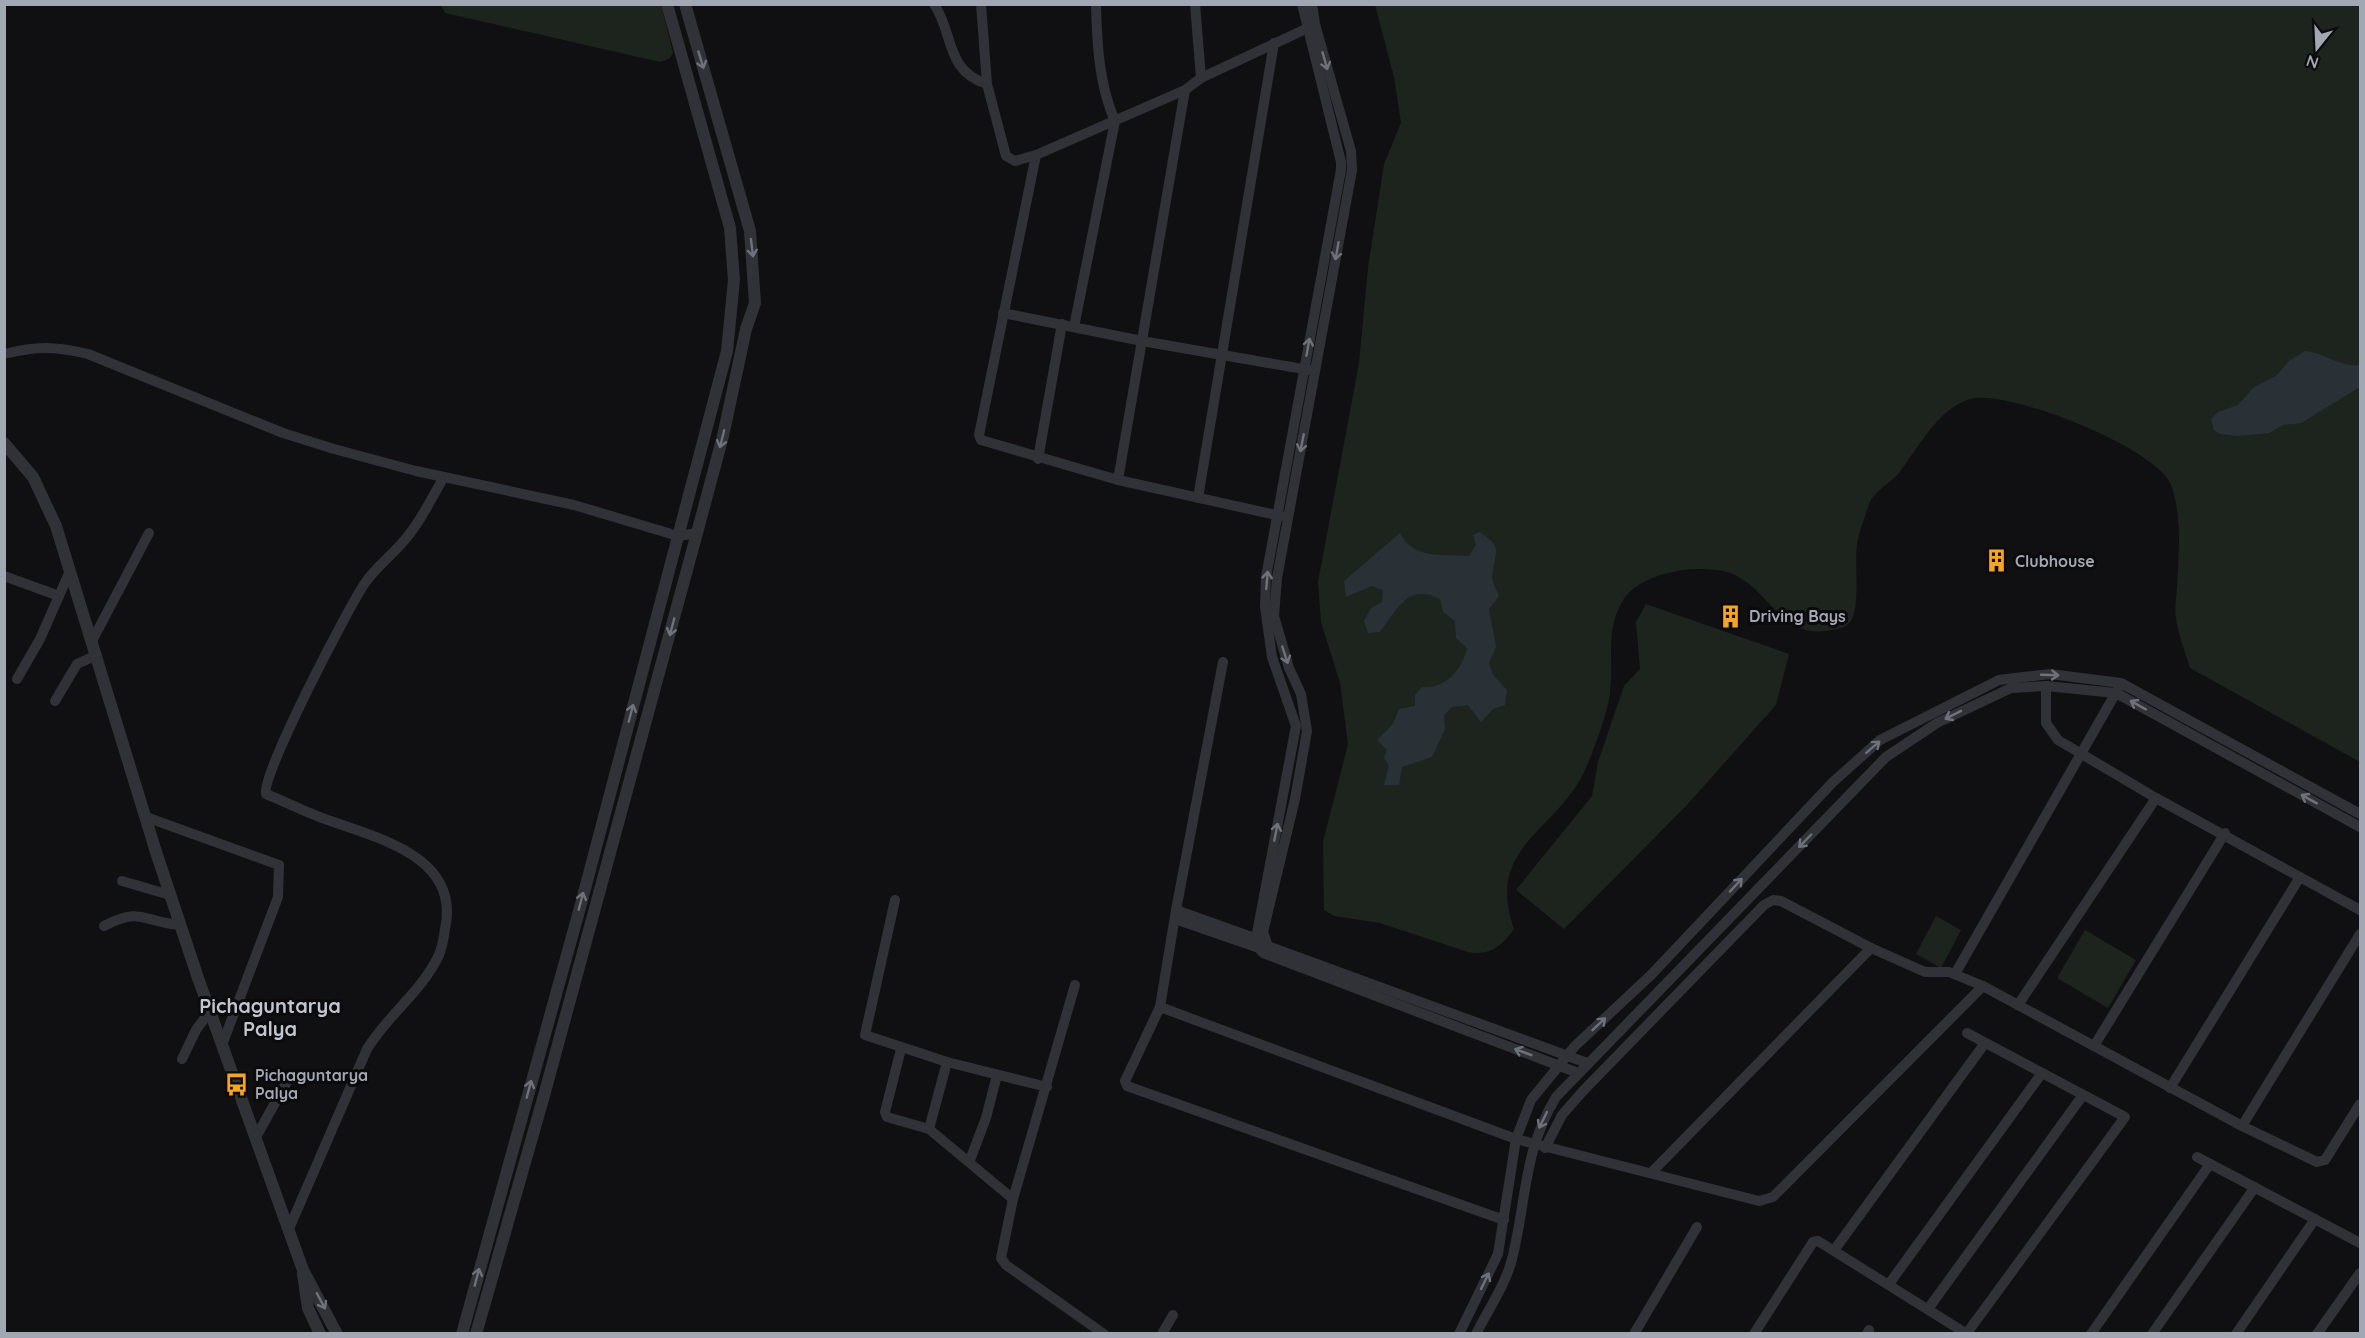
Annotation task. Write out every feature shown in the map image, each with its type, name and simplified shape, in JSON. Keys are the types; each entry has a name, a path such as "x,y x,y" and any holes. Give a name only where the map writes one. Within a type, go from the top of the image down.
{"street":[{"path":"462,1334 581,903 727,351 734,280 730,228 667,4"},
{"path":"476,1334 545,1092 697,533 723,436 746,329 755,303 755,272 750,231 684,4"},
{"path":"934,4 952,53 968,76 987,84"},
{"path":"981,4 987,84 1006,156 1015,161 1036,155 1185,90 1201,78 1310,27"},
{"path":"1074,327 1115,121 1106,101 1097,42 1096,4"},
{"path":"1196,4 1201,78"},
{"path":"1302,4 1353,161 1316,371 1264,607 1272,657 1296,726 1261,943 1263,953 1578,1073"},
{"path":"1261,943 1295,799 1307,731 1301,694 1289,668 1274,616 1282,517 1304,369 1341,162 1310,27 1312,4"},
{"path":"1198,498 1274,43"},
{"path":"1118,480 1185,90"},
{"path":"1036,155 979,435 981,440 1038,459 1118,480 1282,517"},
{"path":"1003,313 1142,341 1223,353 1316,371"},
{"path":"1038,459 1062,324"},
{"path":"4,354 31,347 54,346 87,354 283,433 444,477 574,505 678,536 697,533"},
{"path":"4,443 39,486 56,526 180,925 288,1231 303,1270 337,1334"},
{"path":"288,1231 367,1049 380,1028 428,973 440,954 449,911 448,898 438,881 412,853 386,840 323,818 266,794 265,786 282,745 356,597 373,572 403,542 418,523 444,477"},
{"path":"92,641 149,533"},
{"path":"17,679 70,572"},
{"path":"4,576 59,596"},
{"path":"55,701 77,664 97,656"},
{"path":"1223,662 1175,914 1160,1007 1125,1081 1131,1089 1504,1220"},
{"path":"1459,1334 1498,1254 1516,1139 1531,1100 1557,1065 1651,975 1833,782 1880,740 1999,680 2050,674 2118,688 2361,814"},
{"path":"2046,686 2046,723 2058,740 2156,798 2225,833 2361,910"},
{"path":"1476,1334 1511,1261 1533,1144 1542,1120 1556,1097 1886,757 1920,735 2002,691 2046,686 2118,688 2361,827"},
{"path":"1955,974 2118,688"},
{"path":"2019,1005 2156,798"},
{"path":"146,818 279,865 278,897 222,1045"},
{"path":"2094,1046 2225,833"},
{"path":"1772,846 1787,859"},
{"path":"2170,1088 2300,877"},
{"path":"122,881 170,895"},
{"path":"895,900 863,1032 869,1039 901,1049 1047,1087"},
{"path":"1545,1148 1562,1115 1583,1091 1764,905 1781,900 1871,948 1925,972 1955,974 1983,986 2242,1126 2317,1162 2321,1162 2361,1104"},
{"path":"104,926 131,914 180,925"},
{"path":"1175,914 1261,943 1587,1063"},
{"path":"2242,1126 2361,934"},
{"path":"1651,1173 1871,948"},
{"path":"1075,985 1013,1199 1001,1258 1006,1265 1104,1334"},
{"path":"1160,1007 1516,1139 1759,1201 1773,1197 1983,986"},
{"path":"182,1059 196,1030 210,1011"},
{"path":"1754,1334 1813,1242 1818,1240 1967,1333 2125,1117 1966,1033"},
{"path":"1835,1250 1985,1043"},
{"path":"901,1049 885,1115 890,1119 929,1129 970,1160 1013,1199"},
{"path":"929,1129 947,1062"},
{"path":"1889,1284 2042,1073"},
{"path":"970,1160 986,1118 997,1075"},
{"path":"256,1137 290,1076"},
{"path":"1928,1309 2083,1095"},
{"path":"2197,1157 2361,1243"},
{"path":"2091,1334 2210,1164"},
{"path":"2152,1334 2255,1187"},
{"path":"2236,1334 2315,1220"},
{"path":"1634,1334 1698,1227"},
{"path":"303,1270 308,1308 320,1334"},
{"path":"2317,1334 2361,1273"},
{"path":"1162,1334 1173,1315"}],"shaded area":[{"path":"441,5 661,5 673,53 669,59 660,62 445,13"},
{"path":"1375,5 2360,5 2360,762 2190,668 2175,614 2179,524 2172,487 2162,472 2141,456 2113,440 2047,412 1989,398 1970,399 1958,404 1938,421 1898,474 1871,500 1859,533 1856,553 1855,607 1850,622 1844,627 1815,631 1801,628 1789,622 1748,583 1735,575 1714,570 1683,570 1661,575 1639,585 1627,595 1614,624 1609,700 1595,744 1584,772 1571,793 1527,842 1516,859 1509,878 1507,901 1514,929 1500,945 1489,951 1468,952 1380,923 1334,916 1324,910 1323,842 1348,744 1340,683 1321,622 1318,582 1359,363 1368,268 1384,164 1401,123 1394,77"},
{"path":"2305,351 2345,364 2360,365 2360,387 2301,423 2283,425 2269,433 2239,436 2220,434 2214,430 2211,419 2218,412 2238,405 2253,388 2277,375 2289,361"},
{"path":"1479,532 1492,542 1496,551 1492,577 1499,596 1489,609 1496,647 1489,663 1493,675 1507,690 1505,705 1493,709 1481,722 1468,705 1452,707 1444,715 1445,729 1432,757 1402,767 1399,785 1384,785 1389,766 1384,758 1387,750 1377,740 1393,724 1399,709 1415,706 1415,695 1422,687 1438,685 1457,671 1467,648 1456,638 1455,621 1443,612 1440,599 1429,595 1420,594 1405,600 1380,632 1368,633 1364,621 1371,608 1382,602 1383,590 1372,586 1346,597 1344,581 1400,533 1406,542 1421,552 1469,556 1476,545 1473,535"},
{"path":"1646,604 1789,654 1776,705 1686,806 1564,929 1516,890 1592,796 1598,762 1624,686 1640,669 1636,622"},
{"path":"1936,916 1961,930 1941,968 1916,954"},
{"path":"2085,930 2136,960 2108,1008 2057,978"}],"place":[{"name":"Clubhouse","path":"1997,561"},
{"name":"Driving Bays","path":"1731,616"},
{"name":"Pichaguntarya Palya","path":"237,1084"}],"district":[{"name":"Pichaguntarya Palya","path":"270,1018"}]}
